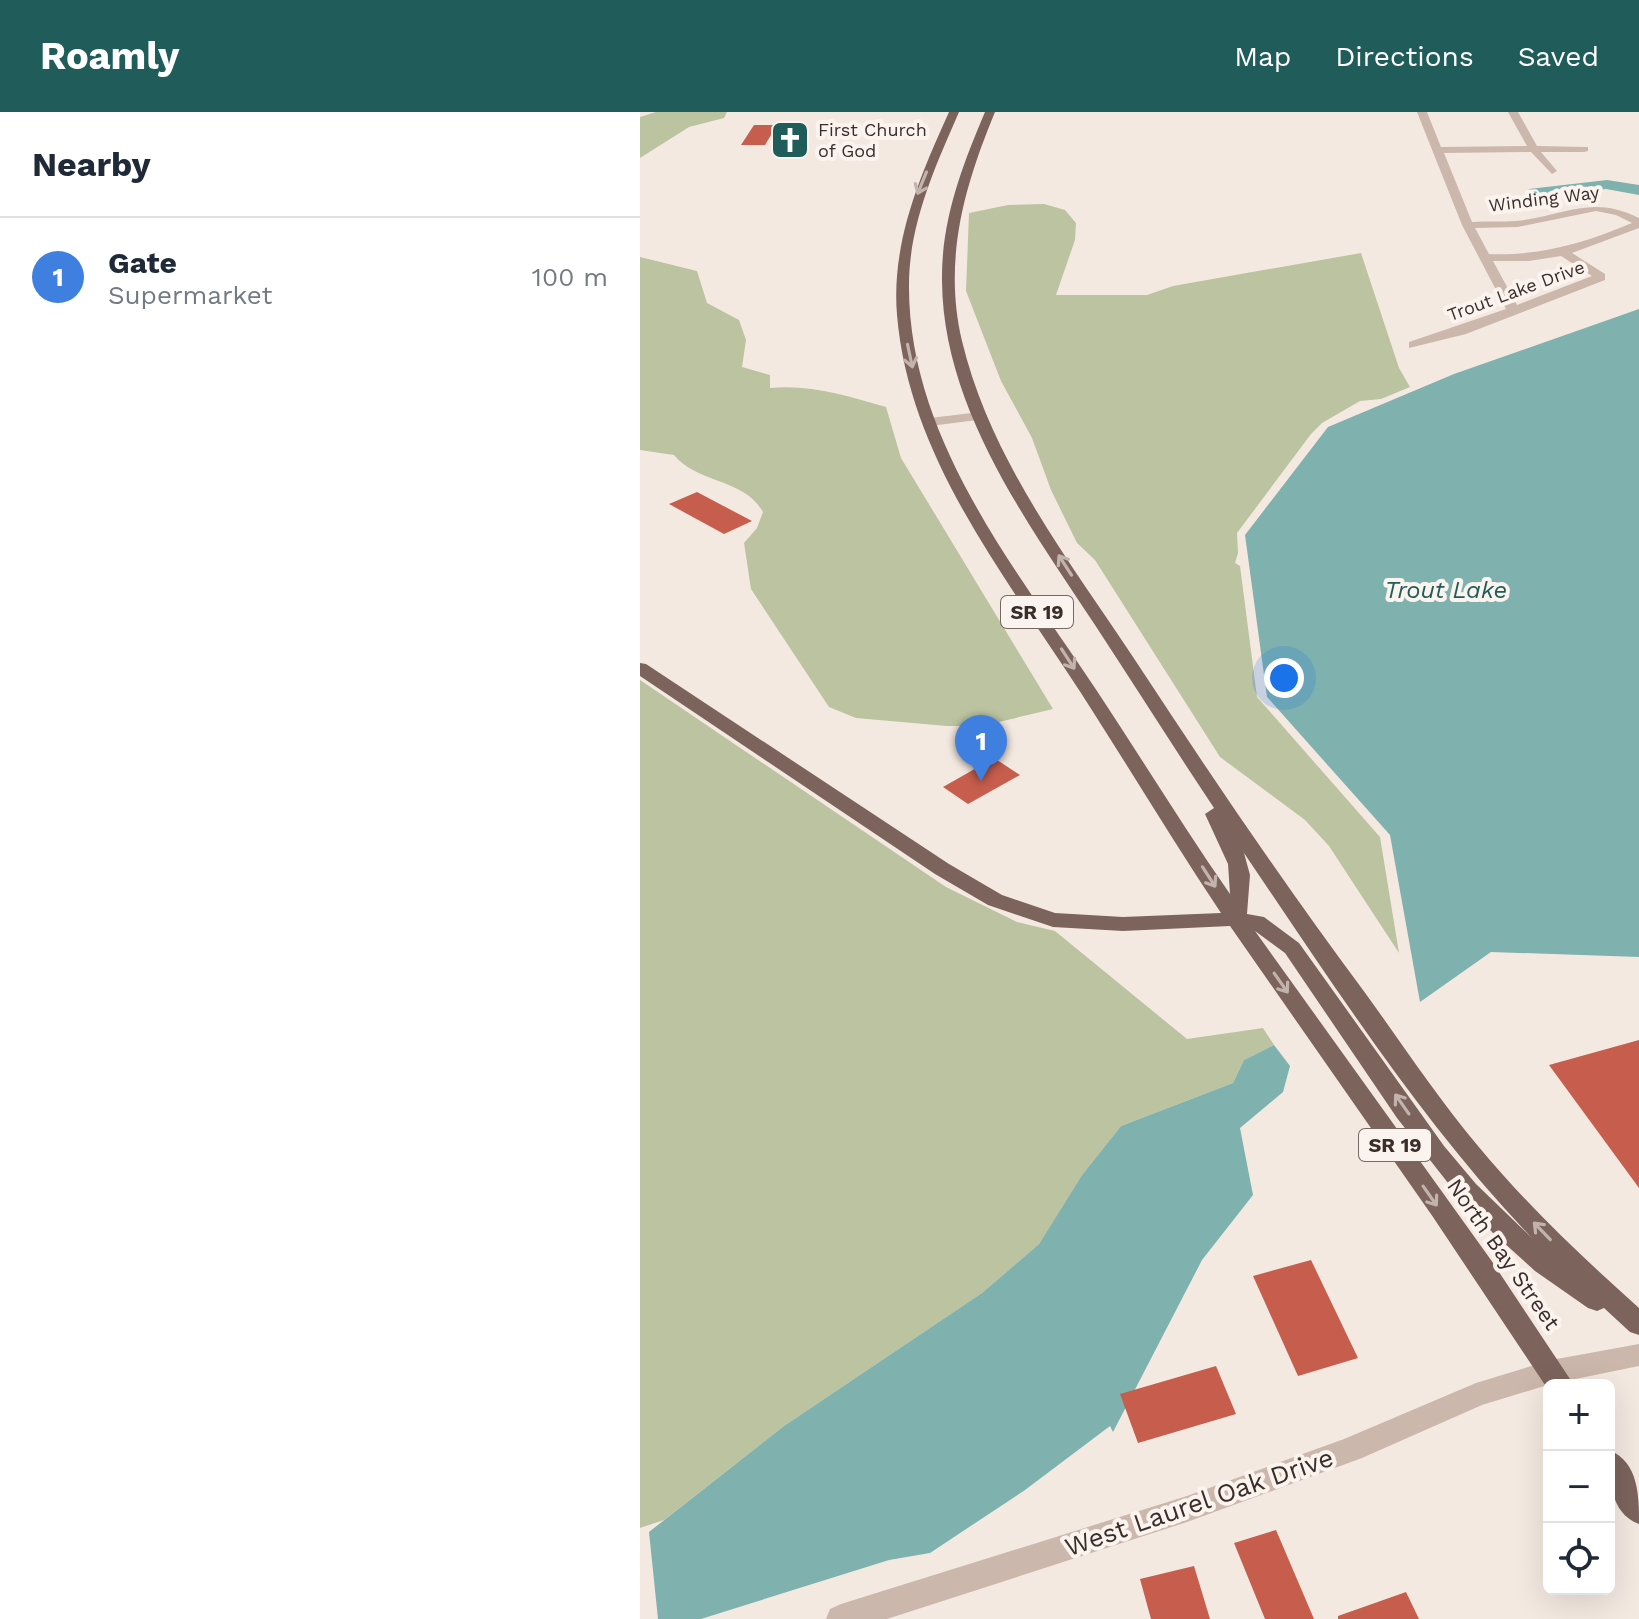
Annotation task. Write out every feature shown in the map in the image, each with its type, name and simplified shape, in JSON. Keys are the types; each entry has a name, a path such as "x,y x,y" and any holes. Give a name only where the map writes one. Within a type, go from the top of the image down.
{"main road":[{"name":"SR 19","path":"954,112 916,198 904,249 901,278 907,345 915,381 960,489 981,525 1236,919"},
{"name":"SR 19","path":"990,112 957,197 947,249 949,309 955,342 980,416 1036,518 1183,749 1310,935 1484,1170 1639,1327"},
{"path":"640,668 942,869 995,900 1053,920 1123,924 1236,919 1257,922 1292,948 1435,1151 1480,1203 1537,1258 1639,1327"},
{"path":"1183,749 1239,861 1244,885 1236,919"},
{"name":"North Bay Street","path":"1236,919 1556,1379"},
{"path":"1615,1473 1639,1511"}],"street":[{"path":"1422,112 1468,225 1514,312"},
{"path":"1513,112 1544,165 1552,171"},
{"path":"1438,150 1584,149"},
{"name":"Winding Way","path":"1468,225 1518,224 1596,208 1623,214"},
{"name":"Trout Lake Drive","path":"1623,214 1639,223"},
{"name":"Trout Lake Drive","path":"1565,254 1639,223"},
{"path":"1485,257 1527,259 1565,254"},
{"name":"Trout Lake Drive","path":"1414,345 1514,312 1601,277 1565,254"},
{"path":"930,422 980,416"},
{"name":"West Laurel Oak Drive","path":"1556,1379 1639,1355"},
{"name":"West Laurel Oak Drive","path":"841,1619 1187,1509 1352,1449 1476,1395 1543,1382"}],"green space":[{"path":"656,112 727,112 724,118 689,127 640,158 640,117"},
{"path":"1044,204 1065,210 1076,223 1075,240 1056,295 1147,295 1173,286 1361,253 1399,368 1410,387 1381,399 1360,401 1322,423 1311,434 1237,533 1235,563 1240,566 1257,697 1380,837 1399,953 1329,846 1305,820 1220,757 1095,560 1077,543 1051,490 1032,438 1001,381 966,291 969,213 1008,205"},
{"path":"640,257 697,271 707,303 739,320 746,340 742,367 770,375 770,388 814,389 886,407 901,458 1053,709 982,726 947,726 856,718 829,707 751,589 744,543 757,528 763,512 755,501 733,487 695,471 674,455 640,450"},
{"path":"640,680 946,887 1017,922 1055,931 1187,1039 1263,1028 1274,1045 1244,1060 1233,1083 1121,1126 1082,1175 1039,1244 982,1293 784,1426 664,1520 640,1528"}],"water":[{"path":"1607,180 1639,185 1639,195 1606,189 1536,199 1525,194 1529,189"},
{"name":"Trout Lake","path":"1639,309 1639,957 1491,952 1420,1002 1390,835 1267,697 1245,535 1328,427 1454,374"},
{"path":"1274,1045 1290,1066 1283,1092 1240,1128 1253,1195 1202,1260 1113,1432 1110,1426 1025,1490 930,1553 889,1560 701,1619 658,1619 649,1532 784,1426 982,1293 1039,1244 1082,1175 1121,1126 1233,1083 1244,1060"}],"building":[{"path":"754,125 777,125 765,145 741,145"},
{"path":"697,492 752,521 724,534 669,504"},
{"path":"994,758 1020,775 968,804 943,787"},
{"path":"1639,1040 1639,1188 1549,1065"},
{"path":"1311,1260 1358,1358 1298,1376 1253,1276"},
{"path":"1216,1366 1236,1414 1138,1443 1120,1394"},
{"path":"1276,1530 1314,1619 1265,1619 1234,1543"},
{"path":"1194,1566 1210,1619 1151,1619 1140,1579"},
{"path":"1406,1592 1419,1619 1338,1619 1338,1616"}],"place":[{"name":"First Church of God","path":"790,140"},
{"name":"Gate","path":"981,781"}]}
